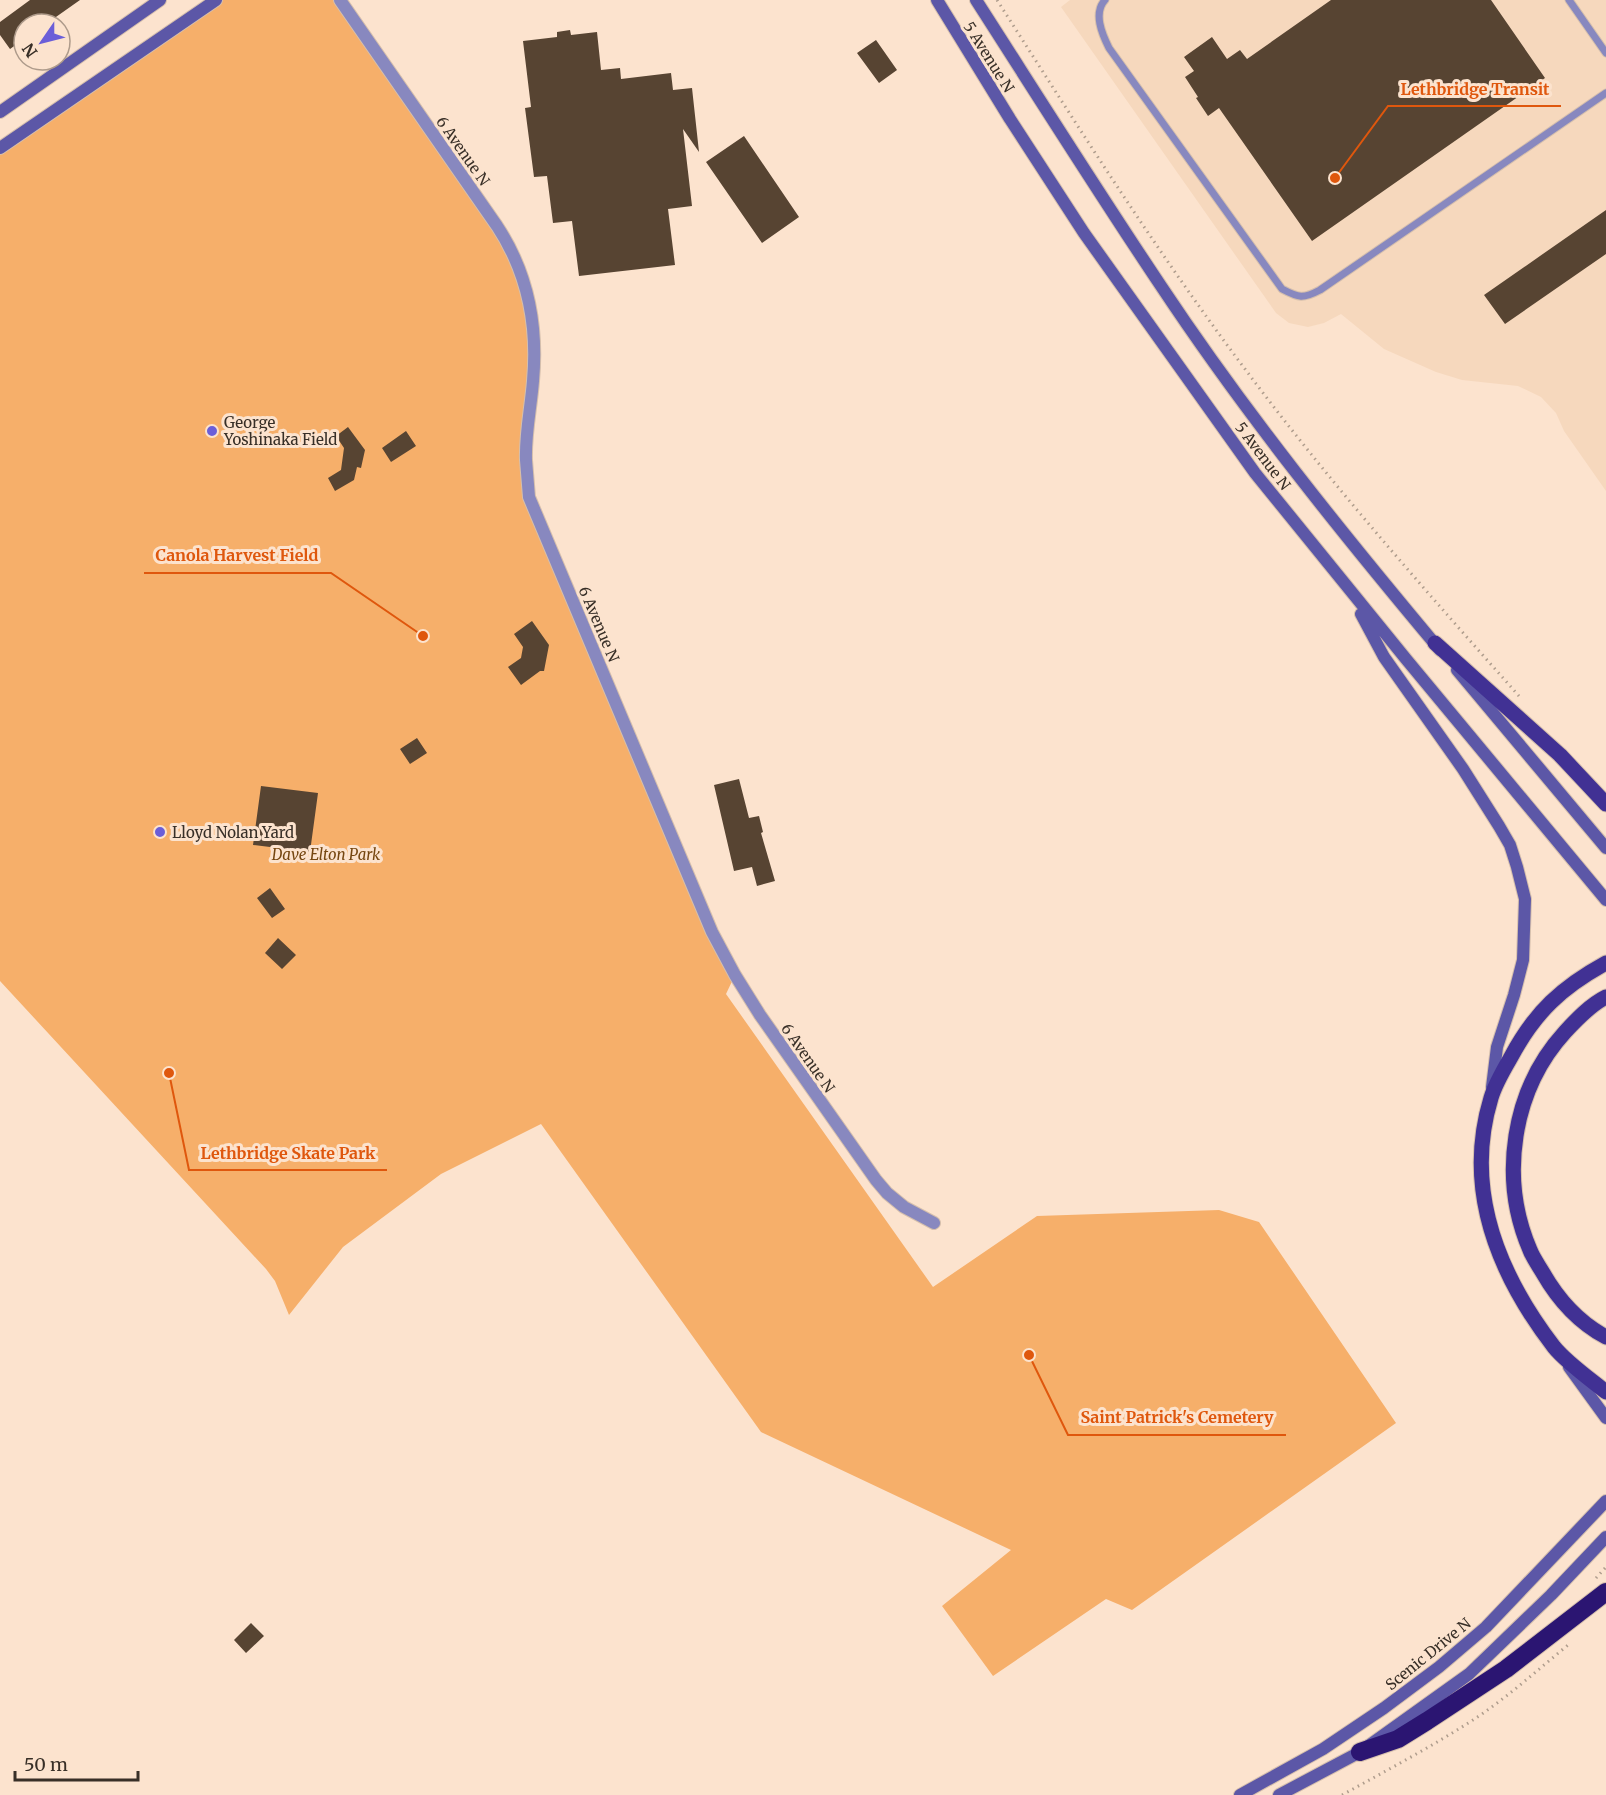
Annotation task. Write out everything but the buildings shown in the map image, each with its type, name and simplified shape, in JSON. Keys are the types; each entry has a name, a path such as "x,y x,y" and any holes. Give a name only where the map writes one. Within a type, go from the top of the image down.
{"highway":[{"path":"1360,1752 1398,1739 1427,1722 1506,1669 1606,1592"}],"main road":[{"path":"0,111 159,0"},
{"path":"0,148 216,0"},
{"name":"5 Avenue N","path":"937,0 1084,233 1170,357 1255,473 1348,589 1606,900"},
{"name":"5 Avenue N","path":"976,0 1161,288 1248,409 1367,562 1606,848"},
{"path":"1348,589 1384,657 1463,769 1499,826 1510,845 1517,867 1524,899 1523,960 1497,1047 1491,1096 1481,1139 1480,1167 1483,1200 1492,1239 1507,1274 1556,1349 1606,1418"},
{"path":"1435,643 1560,755 1606,804"},
{"path":"1491,1096 1524,1032 1546,1006 1581,976 1606,963"},
{"path":"1606,997 1577,1019 1553,1045 1536,1074 1524,1102 1515,1136 1513,1178 1519,1215 1530,1250 1549,1283 1568,1310 1588,1327 1606,1337"},
{"path":"1556,1349 1606,1392"},
{"name":"Scenic Drive N","path":"1240,1795 1323,1749 1439,1668 1486,1627 1606,1502"},
{"path":"1279,1795 1360,1752 1469,1674 1543,1603 1606,1537"}],"street":[{"name":"6 Avenue N","path":"340,0 497,226 518,261 529,298 533,334 533,377 526,458 529,497 712,932 760,1015 862,1162 887,1193 904,1207 934,1224"}],"lane":[{"path":"1105,0 1101,4 1099,21 1102,35 1109,48 1282,289 1297,297 1307,297 1320,290 1606,93"},
{"path":"1569,0 1606,53"}],"path":[{"path":"997,0 1169,263 1246,370 1342,492 1520,696"}],"shaded area":[{"path":"1070,0 1606,0 1606,491 1564,431 1556,413 1541,397 1518,386 1462,380 1436,372 1384,349 1341,314 1324,323 1308,327 1289,323 1276,313 1061,7"}],"green space":[{"name":"Dave Elton Park","path":"216,0 340,0 497,226 529,298 529,497 735,975 726,994 933,1287 1037,1216 1219,1210 1259,1222 1396,1423 1132,1610 1106,1599 993,1676 942,1606 1011,1550 761,1432 541,1124 441,1174 343,1247 289,1315 275,1281 266,1269 0,981 0,148"}],"place":[{"name":"Lethbridge Transit","path":"1335,178"},
{"name":"George Yoshinaka Field","path":"212,431"},
{"name":"Canola Harvest Field","path":"423,636"},
{"name":"Lloyd Nolan Yard","path":"160,832"},
{"name":"Lethbridge Skate Park","path":"169,1073"},
{"name":"Saint Patrick's Cemetery","path":"1029,1355"}]}
